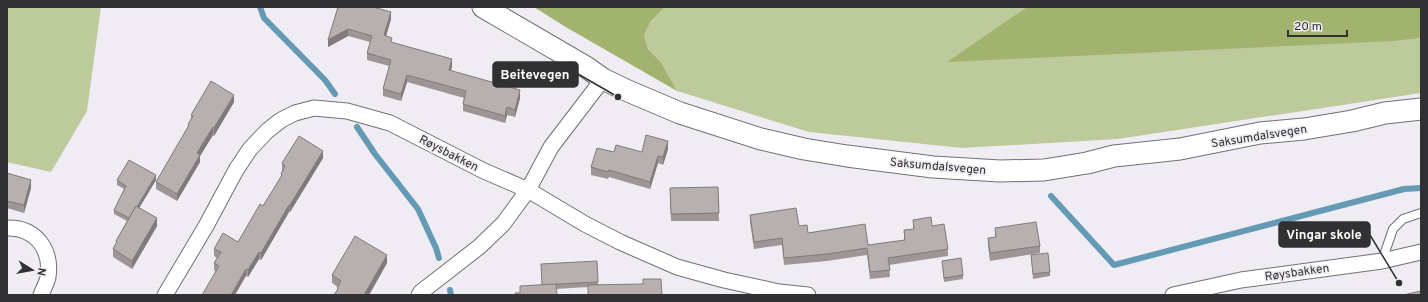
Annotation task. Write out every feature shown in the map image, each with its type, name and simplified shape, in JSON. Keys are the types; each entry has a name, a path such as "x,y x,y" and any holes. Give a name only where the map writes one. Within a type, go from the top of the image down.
{"main road":[{"name":"Saksumdalsvegen","path":"483,7 586,67 603,79 680,113 721,127 782,144 847,156 933,167 1000,171 1044,170 1087,164 1114,156 1180,149 1260,133 1304,129 1352,121 1385,113 1421,108"}],"street":[{"path":"419,295 479,247 503,224 528,190 551,147 603,79"},
{"name":"Røysbakken","path":"165,295 206,226 236,170 250,149 267,131 281,120 295,113 314,108 347,111 390,123 484,171 528,190 599,232 677,267 730,282 778,292 808,295"},
{"path":"7,228 20,229 29,232 40,241 47,253 49,266 48,279 41,295"},
{"name":"Røysbakken","path":"1173,295 1241,280 1382,261 1421,252"}],"lane":[{"path":"1382,261 1393,229 1403,219 1421,213"}],"green space":[{"path":"7,7 101,7 87,111 51,172 7,162"},
{"path":"534,7 665,7 651,21 644,35 648,49 661,62 677,91 564,26"},
{"path":"665,7 1027,7 1018,13 1395,41 1421,38 1421,93 1118,139 962,148 809,132 677,91 661,62 648,49 644,35 651,21"},
{"path":"1027,7 1421,7 1421,38 1395,41 947,62"}],"building":[{"path":"338,7 373,7 391,12 384,35 392,38 391,42 452,59 449,70 520,90 515,110 507,107 505,116 463,104 466,91 407,75 401,94 383,89 391,60 367,53 372,36 348,29 328,40"},
{"path":"211,81 234,95 197,153 200,155 177,194 156,182 189,125 188,124 193,116 191,115"},
{"path":"646,135 668,141 663,157 658,156 650,182 609,170 608,172 591,167 597,148 614,152 616,145 642,152"},
{"path":"299,136 323,151 261,253 259,252 248,270 246,269 231,295 202,295 219,266 214,263 221,252 214,249 223,233 238,242 260,204 263,206 282,175 281,174 285,166 282,163"},
{"path":"129,160 156,175 129,218 114,210 126,186 117,180"},
{"path":"7,173 31,180 24,205 7,201"},
{"path":"718,187 719,213 671,214 670,188"},
{"path":"136,206 157,218 132,261 113,249"},
{"path":"796,208 799,226 807,225 808,233 865,224 868,245 905,240 904,230 914,229 913,220 931,217 932,226 944,224 948,249 888,258 890,270 870,272 867,248 784,258 782,238 754,242 750,215"},
{"path":"1036,222 1040,246 990,253 988,238 996,237 995,228"},
{"path":"355,236 387,255 364,295 334,295 341,281 332,275"},
{"path":"1048,253 1050,272 1033,274 1031,255"},
{"path":"961,258 963,275 944,278 942,261"},
{"path":"597,261 598,282 542,285 541,264"},
{"path":"643,279 661,279 662,295 588,295 588,285 643,284"},
{"path":"556,284 557,295 516,295 515,293 520,293 520,286"},
{"path":"1421,291 1421,295 1403,295"}],"waterway":[{"path":"260,7 264,18 325,80 335,94"},
{"path":"357,127 375,154 418,209 439,258"},
{"path":"1051,196 1114,265 1404,189 1421,188"},
{"path":"450,290 451,295"}],"place":[{"name":"Beitevegen","path":"618,97"},
{"name":"Vingar skole","path":"1399,283"}]}
